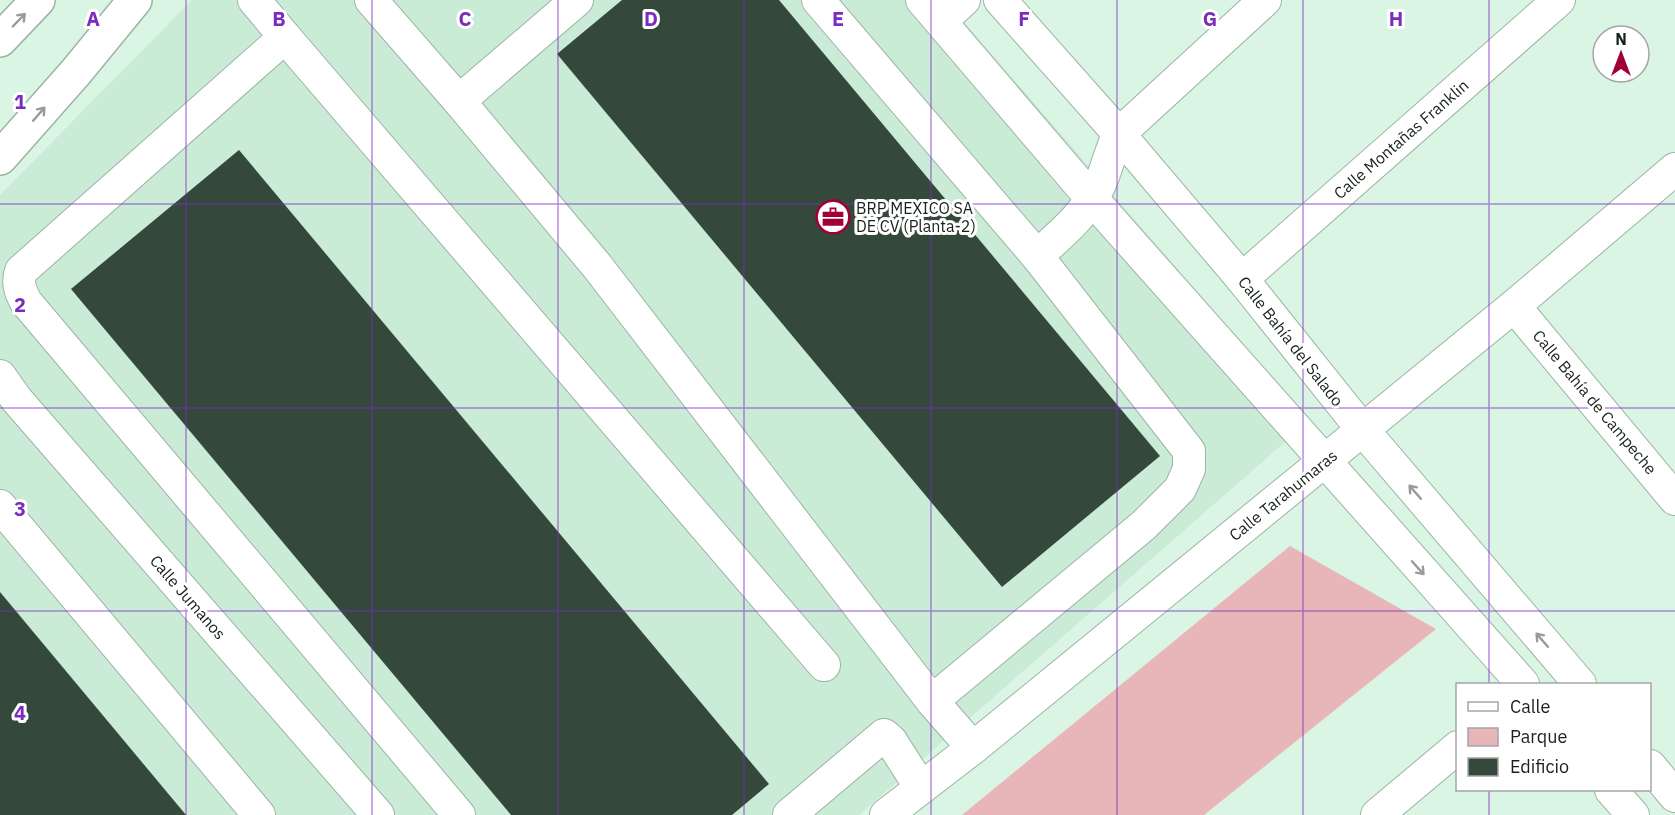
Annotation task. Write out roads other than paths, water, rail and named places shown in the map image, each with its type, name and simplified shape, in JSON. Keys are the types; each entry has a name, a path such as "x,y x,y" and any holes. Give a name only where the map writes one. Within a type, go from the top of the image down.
{"main road":[{"path":"0,40 38,0"},
{"path":"0,158 76,72 135,0"}],"street":[{"path":"254,0 824,664"},
{"path":"459,101 578,0"},
{"path":"818,0 1037,256 1179,435 1189,451 1189,469 1180,489 1144,525 932,702"},
{"path":"964,0 932,11 1092,199 1323,462 1522,683"},
{"name":"Calle Bahía del Salado","path":"1000,0 1119,134 1242,279 1362,429 1579,683"},
{"path":"1037,256 1066,229 1092,199 1100,185 1111,149 1119,134 1265,0"},
{"name":"Calle Montañas Franklin","path":"1242,279 1559,0"},
{"path":"380,3 597,266 932,702 973,748"},
{"path":"285,37 21,271 18,279 26,302 459,815"},
{"name":"Calle Tarahumaras","path":"886,815 973,748 1672,178"},
{"name":"Calle Bahía de Campeche","path":"1515,306 1675,499"},
{"name":"Calle Jumanos","path":"6,398 378,815"},
{"path":"0,506 259,815"},
{"path":"789,815 885,735 921,788"},
{"path":"1377,815 1456,749"},
{"path":"1651,767 1675,796"},
{"path":"1613,791 1632,815"}],"place":[{"name":"BRP MEXICO SA DE CV (Planta-2)","path":"833,217"}]}
